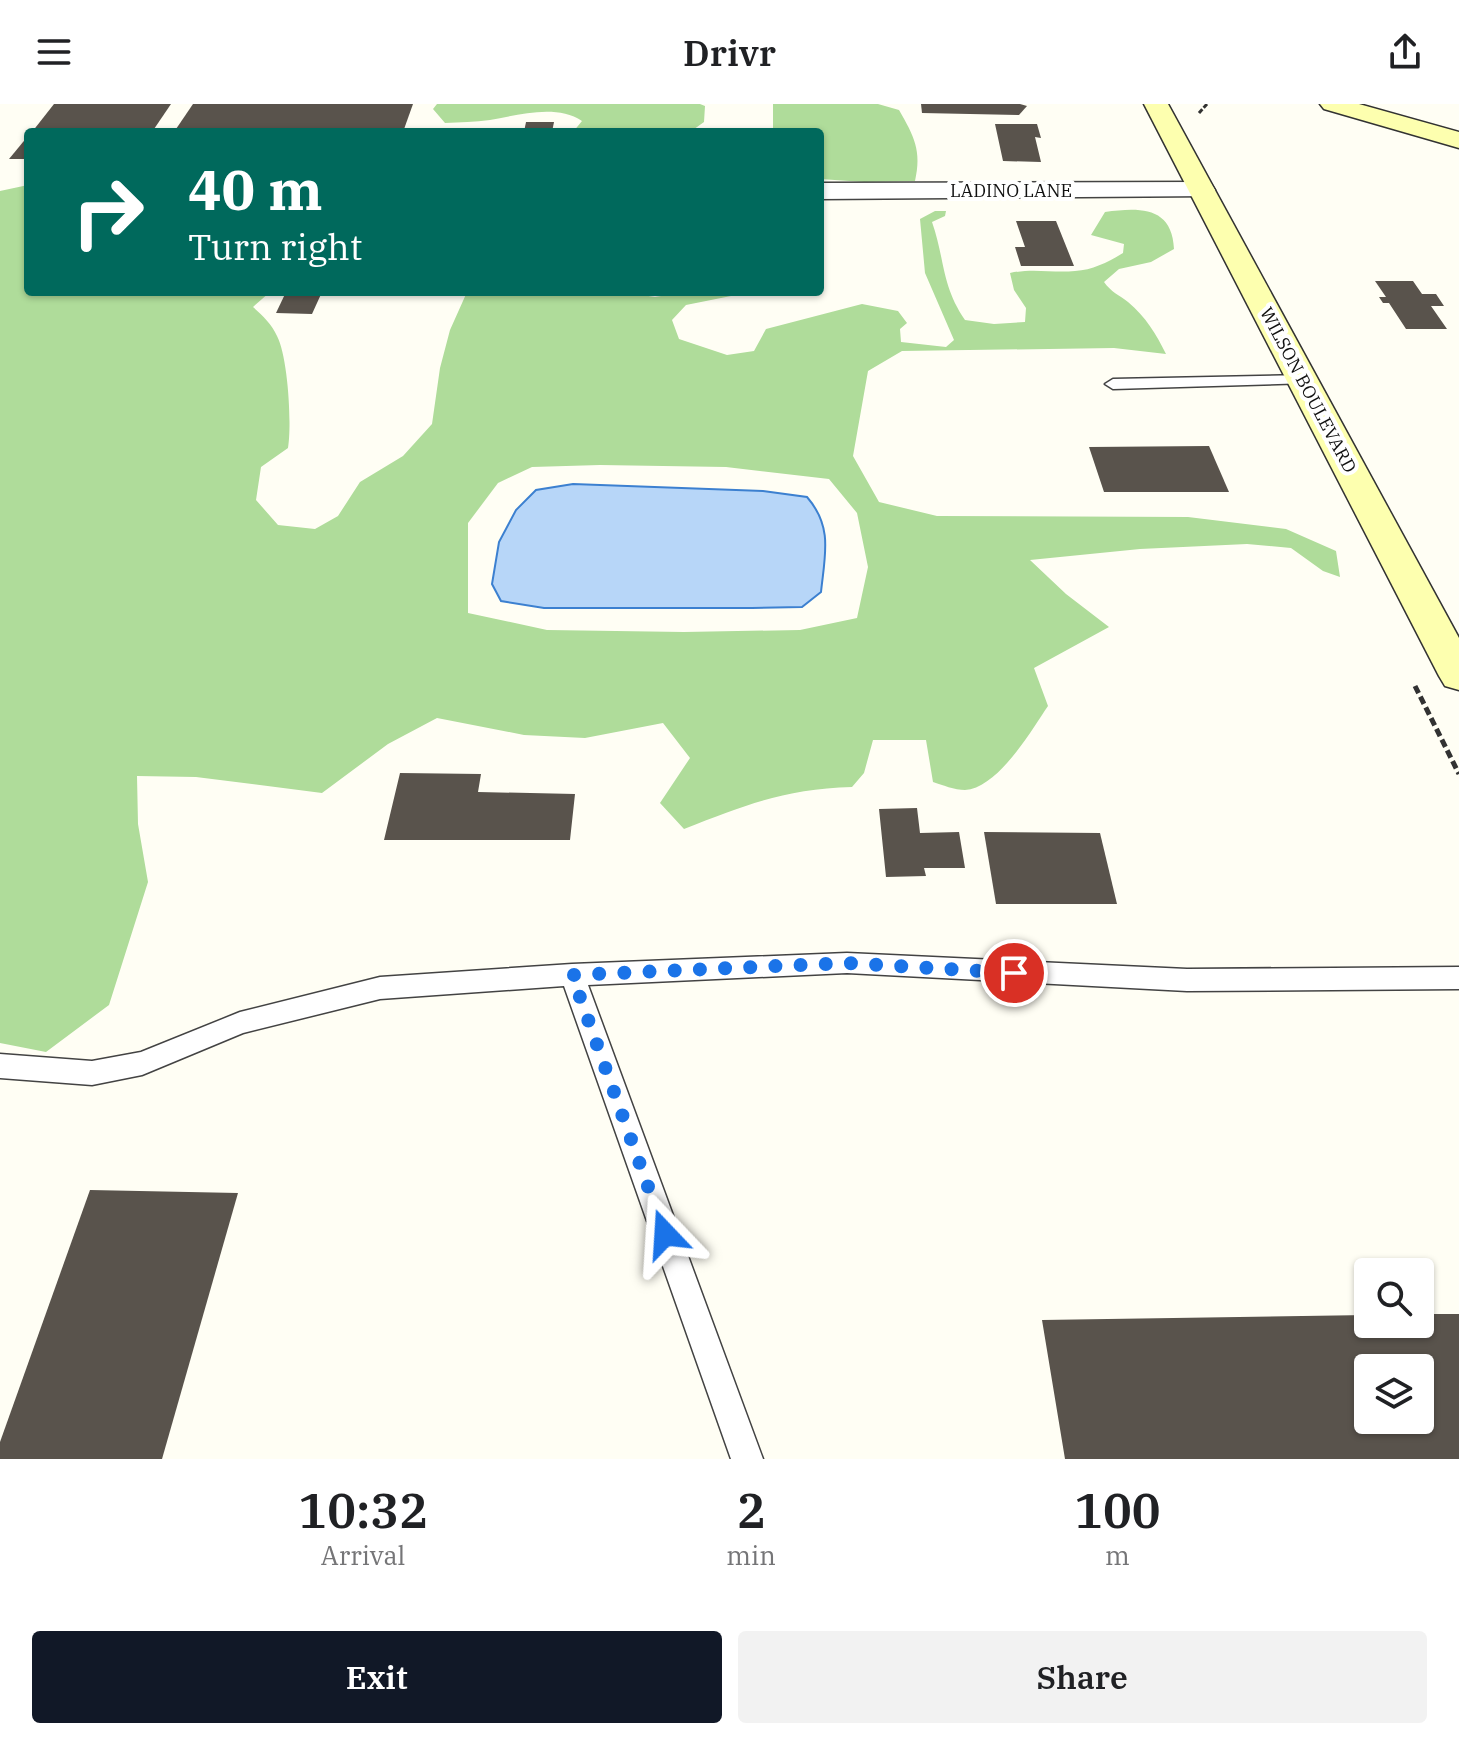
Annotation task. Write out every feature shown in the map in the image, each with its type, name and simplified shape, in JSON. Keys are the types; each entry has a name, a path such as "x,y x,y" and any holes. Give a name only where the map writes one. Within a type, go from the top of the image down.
{"main road":[{"name":"WILSON BOULEVARD","path":"1156,104 1459,676"},
{"path":"1332,104 1459,140"}],"street":[{"name":"LADINO LANE","path":"824,191 1202,190"}],"lane":[{"path":"1113,384 1303,380"},
{"path":"0,1066 92,1073 142,1063 240,1023 380,988 572,975 847,963 1187,980 1459,978"},
{"path":"572,975 747,1459"}],"green space":[{"path":"437,104 705,106 704,122 696,128 576,128 582,121 549,112 445,123 433,109"},
{"path":"773,104 878,104 899,110 915,144 918,161 915,181 824,179 824,128 773,128"},
{"path":"24,186 24,296 265,296 253,307 272,328 281,346 288,391 289,437 288,448 261,467 256,500 278,525 315,529 338,516 360,482 403,456 432,424 440,368 450,330 465,296 731,296 686,305 672,320 679,339 727,355 754,351 766,329 862,304 898,311 907,323 900,329 901,342 946,347 954,340 925,273 920,219 935,211 946,211 945,216 932,222 947,283 957,307 965,320 994,324 1025,322 1026,308 1014,290 1010,273 1088,269 1123,253 1124,244 1091,235 1105,212 1142,210 1161,218 1167,225 1174,249 1151,262 1119,269 1104,282 1140,314 1166,354 1114,348 902,351 868,371 853,456 879,502 937,516 1188,517 1286,529 1336,551 1340,577 1323,571 1291,548 1247,544 1140,549 1030,560 1066,594 1109,627 1034,668 1048,706 1001,769 990,780 965,790 933,782 926,740 873,740 864,773 852,787 785,795 684,829 660,803 690,758 663,723 585,738 524,735 437,718 388,744 322,793 196,777 137,776 138,824 148,882 109,1005 46,1052 0,1043 0,191","holes":["532,467 726,467 829,479 857,513 868,567 857,618 800,630 684,632 547,630 468,613 468,523 498,483"]}],"water":[{"path":"573,484 763,491 807,497 824,530 821,592 802,607 544,608 501,601 492,584 499,542 516,510 536,490"}],"building":[{"path":"54,104 171,104 155,128 35,128"},
{"path":"193,104 413,104 404,128 177,128"},
{"path":"921,104 1027,106 1019,115 922,113"},
{"path":"526,122 554,122 553,128 525,128"},
{"path":"995,124 1037,124 1041,138 1035,137 1041,162 1003,161"},
{"path":"24,141 24,159 9,159"},
{"path":"1016,221 1056,221 1074,266 1021,266 1015,247 1025,247"},
{"path":"1375,281 1413,281 1422,294 1436,294 1444,306 1431,306 1447,329 1406,329 1389,303 1383,303 1379,297 1386,297"},
{"path":"284,296 320,296 312,314 276,313"},
{"path":"1209,446 1229,492 1104,492 1089,447"},
{"path":"400,773 481,774 478,792 575,794 570,840 384,840"},
{"path":"917,808 920,833 959,832 965,868 924,868 926,876 886,877 879,809"},
{"path":"984,832 1100,833 1117,904 996,904"},
{"path":"90,1190 238,1193 162,1459 0,1459 0,1442"},
{"path":"1434,1314 1459,1314 1459,1459 1065,1459 1042,1320 1354,1315 1354,1338 1434,1338"}],"route":[{"path":"665,1234 572,975 847,963 1014,973"}]}
